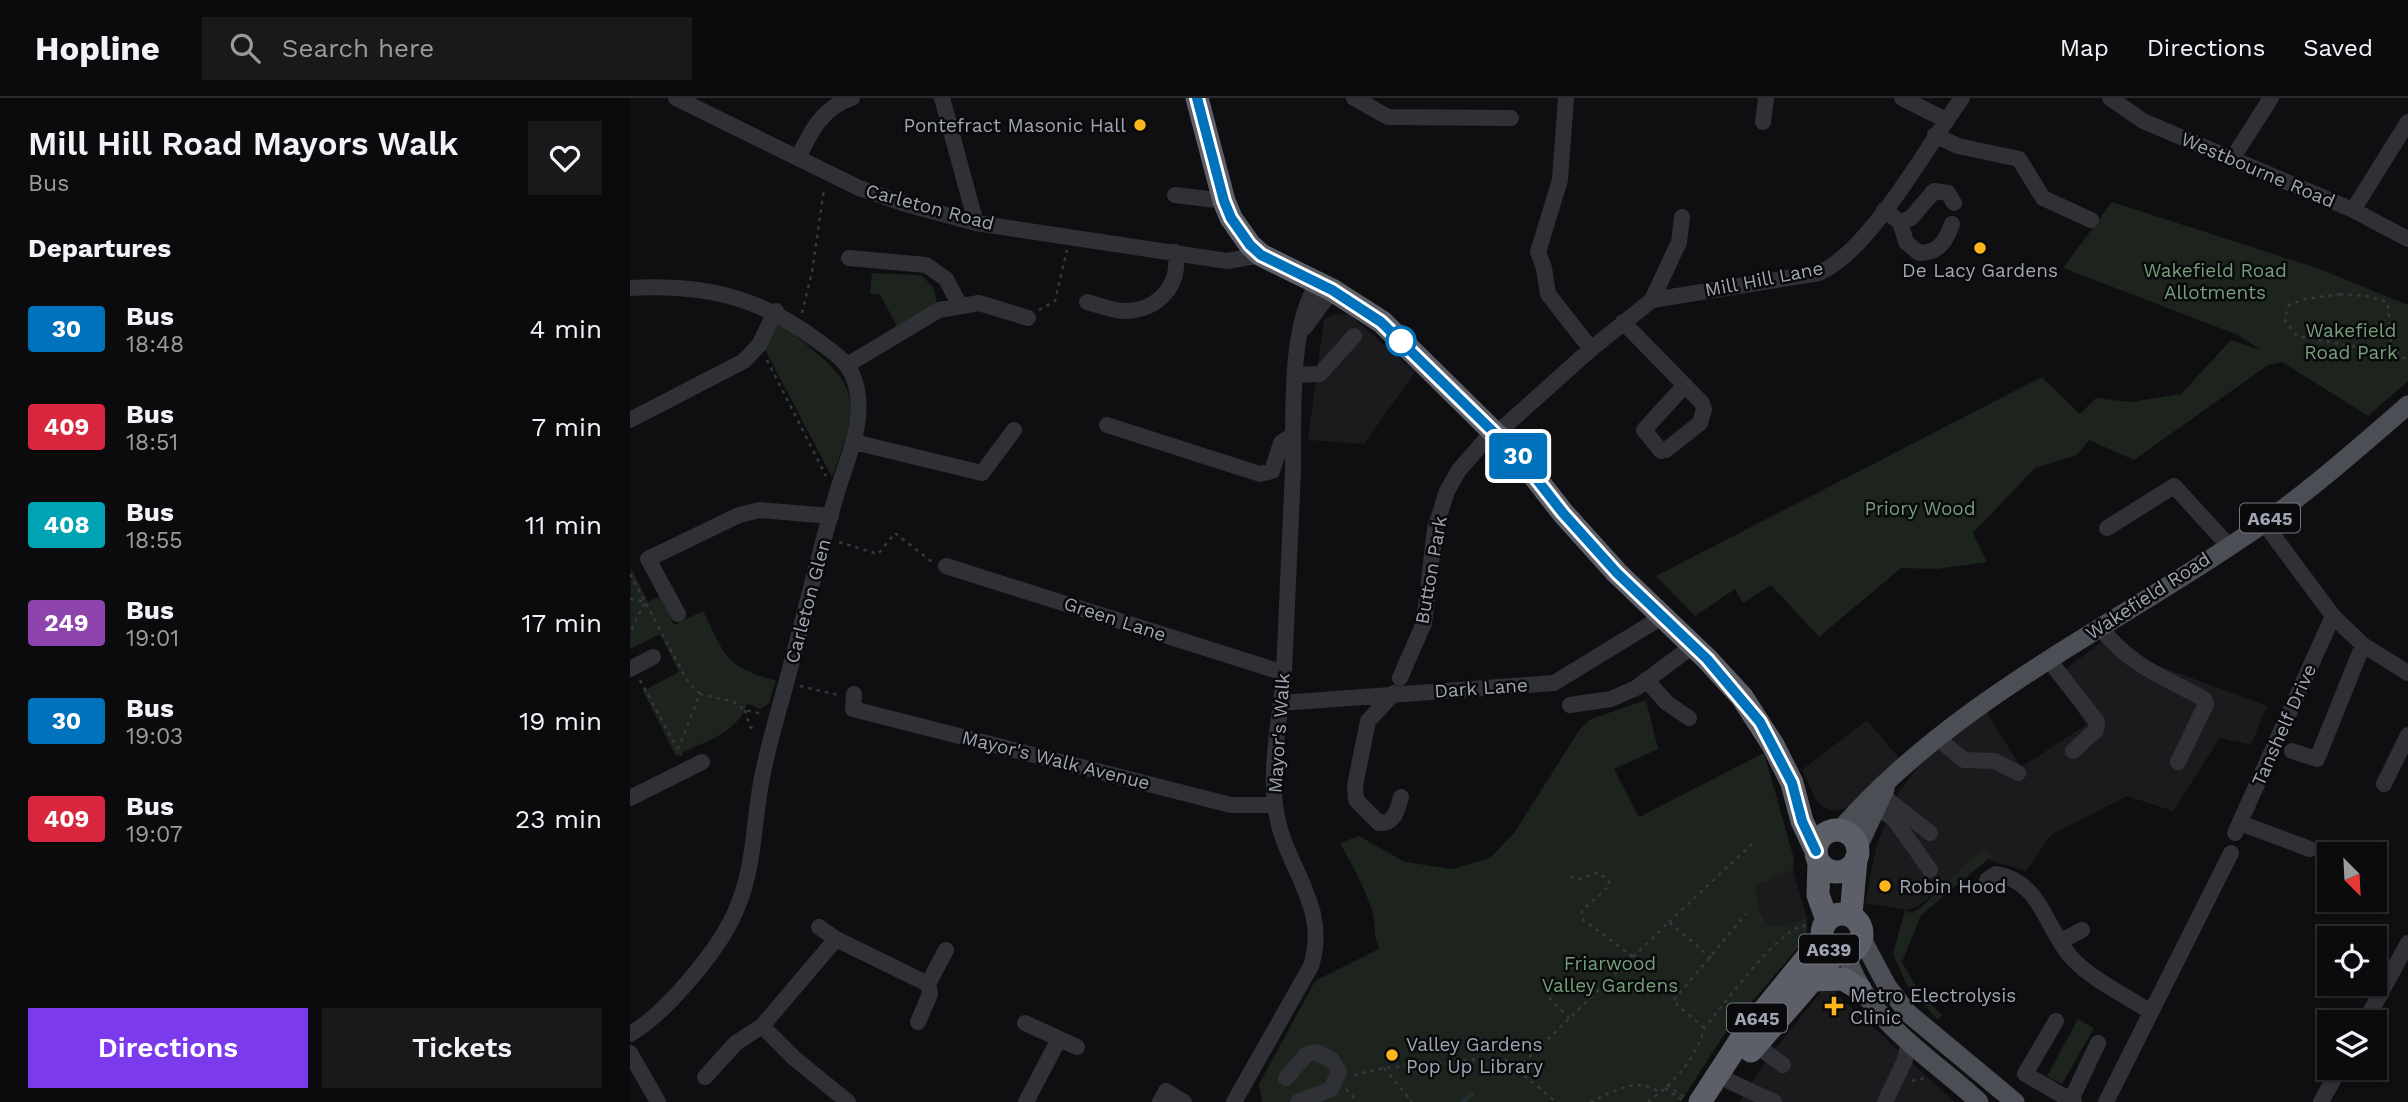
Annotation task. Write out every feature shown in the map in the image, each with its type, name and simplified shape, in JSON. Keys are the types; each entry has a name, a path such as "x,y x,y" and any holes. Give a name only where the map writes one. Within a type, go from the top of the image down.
{"highway":[{"name":"A639","path":"1197,98 1224,201 1231,218 1256,250 1325,287 1381,322 1520,458 1563,513 1742,697 1760,722 1792,783 1802,821 1817,856 1818,895 1839,941"},
{"name":"A639","path":"1792,783 1837,830 1852,837 1856,854 1851,915 1838,914 1839,941"},
{"path":"1837,830 1823,835 1817,856 1829,870 1841,871 1856,854"},
{"name":"A645","path":"1716,1102 1729,1080 1813,980 1839,941"},
{"name":"A645","path":"1689,1100 1743,1036 1839,941"},
{"name":"A639","path":"1813,980 1843,979 1860,989"}],"main road":[{"name":"Wakefield Road","path":"1856,854 1882,796 1936,737 2049,660 2264,523 2408,405"},
{"name":"Wakefield Road","path":"1837,830 1864,803 1882,796"},
{"name":"A639","path":"1839,941 1860,989 1878,1013 1908,1045 1973,1099"},
{"name":"A639","path":"1839,941 1887,986 1908,1013 2015,1102"}],"street":[{"name":"Carleton Road","path":"676,98 859,188 976,223 1227,261 1256,250"},
{"path":"798,158 818,120 836,104 852,98"},
{"path":"942,98 976,223"},
{"path":"1354,98 1388,117 1511,118"},
{"path":"1566,98 1560,180 1538,252 1544,268 1548,294 1591,349"},
{"path":"1763,122 1766,98"},
{"path":"1902,98 1946,120"},
{"name":"Mill Hill Lane","path":"1652,300 1819,273 1845,257 1884,210 1962,98"},
{"path":"2232,159 2271,98"},
{"name":"Westbourne Road","path":"2117,100 2143,121 2353,210 2408,239"},
{"path":"2353,210 2408,122"},
{"path":"1935,135 1958,146 2019,159 2043,198 2091,220"},
{"path":"1900,222 1911,218 1934,191 1948,193 1954,203"},
{"path":"1175,195 1224,201"},
{"path":"1884,210 1900,222 1906,242 1919,253 1932,251 1943,244 1952,224"},
{"name":"Mill Hill Lane","path":"1494,433 1652,300 1679,242 1682,216"},
{"path":"1087,302 1125,311 1146,306 1168,291 1175,281 1179,268 1175,252"},
{"path":"849,258 926,265 946,279 960,306"},
{"path":"630,289 677,286 708,290 775,312 847,365 939,310 979,303 1028,318"},
{"name":"Mayor's Walk","path":"1234,1102 1311,966 1316,948 1314,914 1284,842 1273,783 1283,673 1295,375 1306,302 1325,287"},
{"path":"630,420 744,361 759,345 775,312"},
{"path":"1623,322 1685,385"},
{"path":"1295,375 1320,374 1354,336"},
{"name":"Carleton Glen","path":"630,1034 657,1016 717,944 731,921 754,853 760,784 836,496 854,442 859,409 857,391 847,365"},
{"path":"1107,425 1260,474 1272,471 1282,443 1293,435"},
{"path":"854,442 982,473 1014,430"},
{"name":"Button Park","path":"1401,797 1396,814 1390,821 1379,824 1356,800 1355,785 1368,721 1397,685 1424,624 1435,529 1447,491 1459,470 1494,433"},
{"path":"2107,528 2174,486 2228,545"},
{"path":"677,614 648,559 739,514 760,510 831,516"},
{"path":"2264,523 2333,616 2363,645 2408,673"},
{"name":"Green Lane","path":"946,566 1283,673"},
{"name":"Tanshelf Drive","path":"2310,849 2237,828 2333,616"},
{"name":"Dark Lane","path":"1281,703 1397,685 1554,683 1662,617"},
{"path":"2100,627 2126,656 2204,699 2206,704 2178,762"},
{"path":"1570,705 1611,699 1646,681 1694,645"},
{"path":"2292,751 2317,759 2363,645"},
{"path":"632,668 653,657"},
{"path":"2049,660 2097,722 2095,730 2073,751"},
{"path":"1646,681 1667,703 1689,718"},
{"name":"Mayor's Walk Avenue","path":"853,696 853,709 1217,801 1259,807 1275,805"},
{"path":"2384,784 2408,735"},
{"path":"1936,737 1964,760 1995,761 2018,773"},
{"path":"630,798 694,765"},
{"path":"1882,796 1930,833"},
{"path":"1882,796 1894,819 1930,870"},
{"path":"2106,1102 2231,853"},
{"path":"1987,880 1996,874 2020,880 2081,967 2151,1012"},
{"path":"819,927 836,939 928,984"},
{"path":"2061,941 2082,930"},
{"path":"705,1077 736,1043 762,1026 836,939"},
{"path":"2372,1010 2408,943"},
{"path":"918,1022 930,995 928,984 946,950"},
{"path":"2056,1021 2025,1074 2072,1101 2098,1043"},
{"path":"1025,1023 1077,1047"},
{"path":"762,1026 794,1058 848,1102"},
{"path":"1026,1102 1059,1039"},
{"path":"1756,1045 1783,1065"},
{"path":"1885,1102 1905,1060 1908,1045"},
{"path":"1286,1078 1307,1054 1316,1052 1332,1060 1339,1072 1338,1080 1332,1089 1298,1102"},
{"path":"630,1053 658,1102"},
{"path":"1729,1080 1774,1102"},
{"path":"2321,1102 2333,1080"},
{"path":"1160,1102 1166,1091 1184,1102"}],"path":[{"path":"796,325 804,311 813,272 827,172"},
{"path":"1055,301 1070,237"},
{"path":"2340,294 2367,296 2387,302 2392,332 2390,345 2372,351 2297,336 2284,319 2289,305 2305,299 2340,294"},
{"path":"759,345 836,496"},
{"path":"2390,345 2408,362"},
{"path":"825,538 878,554 895,533 926,560 946,566"},
{"path":"630,574 688,682 701,694 734,702 745,710 762,713 757,731 750,727 745,710"},
{"path":"630,599 645,602"},
{"path":"630,633 645,602"},
{"path":"632,668 678,749 694,765"},
{"path":"786,682 853,696"},
{"path":"678,749 701,694"},
{"path":"1517,1069 1756,840"},
{"path":"1571,876 1577,880 1597,873 1608,879 1610,885 1606,891 1581,911 1582,919 1633,957"},
{"path":"1704,1028 1673,1000 1746,914"},
{"path":"1669,922 1711,958"},
{"path":"1648,1102 1684,1070 1701,1041 1704,1028 1779,941 1797,927"},
{"path":"1549,998 1569,1018"},
{"path":"1338,1080 1384,1068 1502,1057 1554,1102"},
{"path":"1384,1068 1412,1102"},
{"path":"1906,1085 1930,1077"},
{"path":"1590,1102 1637,1083 1646,1084 1659,1092"},
{"path":"1665,1085 1689,1100"}],"shaded area":[{"path":"1332,315 1351,316 1415,372 1364,444 1308,440 1324,320"},
{"path":"2112,635 2135,657 2267,706 2251,745 2220,738 2173,811 2127,796 2051,835 2026,871 1982,858 1918,906 1908,910 1865,903 1877,844 1898,793 1930,752 1984,708 2021,767 2086,725 2057,675"},
{"path":"1867,720 1899,758 1852,806 1836,811 1826,808 1817,802 1802,770"},
{"path":"1793,870 1807,919 1781,926 1768,924 1761,914 1755,886"},
{"path":"1832,990 1955,1102 1739,1102 1767,1059 1821,992"}],"green space":[{"name":"Priory Wood","path":"2112,202 2317,268 2408,305 2408,381 2368,416 2282,362 2268,365 2134,460 2089,440 2077,455 2035,468 1973,533 1987,562 1937,569 1901,568 1819,637 1771,585 1743,603 1735,589 1695,616 1656,576 2042,377 2080,414 2096,398 2130,402 2181,394 2231,340 2261,350 2238,335 2063,268"},
{"path":"872,273 921,275 934,288 937,304 897,327 880,294 870,294"},
{"path":"784,326 826,361 847,389 849,423 832,477 762,344 772,328"},
{"path":"631,568 648,602 660,596 674,625 703,611 729,658 746,670 776,681 769,703 761,709 747,704 728,730 676,756 643,691 679,672 660,634 630,649"},
{"name":"Friarwood Valley Gardens","path":"1646,700 1658,749 1614,769 1639,817 1764,753 1794,859 1793,870 1755,886 1761,914 1768,924 1781,926 1807,919 1807,937 1723,1036 1681,1102 1262,1102 1259,1084 1315,981 1379,949 1369,901 1340,843 1359,836 1405,862 1452,869 1490,858 1514,833 1580,729 1591,719"},
{"path":"1981,850 1992,856 1921,915 1902,962 1921,995 1942,1015 1938,1020 1907,985 1893,954 1905,910 1911,913 1918,910"},
{"path":"2078,1019 2094,1028 2062,1084 2047,1076"}],"waterway":[{"path":"1463,1102 1472,1094"}],"bus line":[{"name":"30","path":"1197,98 1224,201 1231,218 1250,245 1261,255 1354,302 1381,322 1520,458 1563,513 1617,573 1646,603 1694,645 1742,697 1760,722 1792,783 1802,821 1816,851"}],"place":[{"name":"Pontefract Masonic Hall","path":"1140,125"},
{"name":"De Lacy Gardens","path":"1980,248"},
{"name":"Robin Hood","path":"1885,886"},
{"name":"Metro Electrolysis Clinic","path":"1834,1006"},
{"name":"Valley Gardens Pop Up Library","path":"1392,1055"}],"park label":[{"name":"Wakefield Road Allotments","path":"2215,281"},
{"name":"Wakefield Road Park","path":"2351,341"}]}
